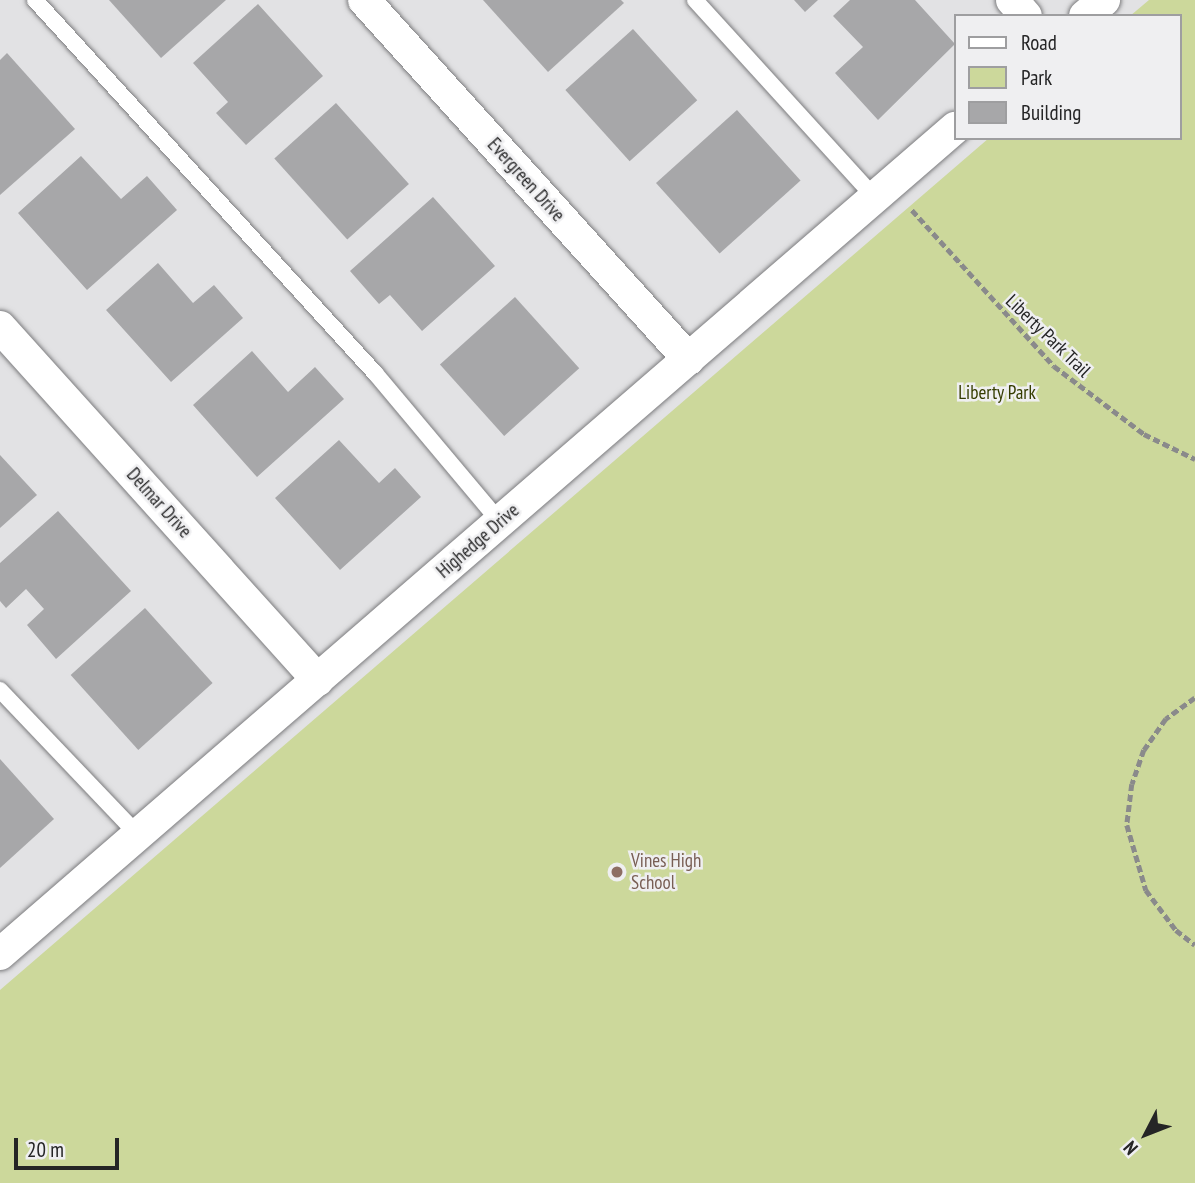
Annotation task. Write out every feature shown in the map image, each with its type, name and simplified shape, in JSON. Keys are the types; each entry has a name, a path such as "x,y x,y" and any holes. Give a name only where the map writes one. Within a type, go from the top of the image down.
{"street":[{"name":"Evergreen Drive","path":"364,0 688,359"},
{"path":"1012,0 1024,14"},
{"path":"1087,14 1104,0"},
{"name":"Highedge Drive","path":"0,954 688,359 890,200 954,129"},
{"name":"Delmar Drive","path":"0,327 318,680"}],"lane":[{"path":"35,0 366,363 500,522"},
{"path":"695,0 890,200"},
{"path":"0,690 138,835"}],"path":[{"name":"Liberty Park Trail","path":"890,200 1054,366 1144,434 1195,459"},
{"path":"1195,698 1166,719 1144,750 1132,785 1127,825 1146,890 1176,930 1195,946"}],"green space":[{"name":"Vines High School","path":"1149,0 1195,0 1195,1183 0,1183 0,990 987,140 1181,140 1181,14 1132,14"}],"building":[{"path":"109,0 226,0 161,58"},
{"path":"483,0 621,0 624,3 548,72"},
{"path":"794,0 818,0 805,12"},
{"path":"850,0 915,0 954,45 878,120 835,73 863,47 833,16"},
{"path":"258,4 323,76 246,145 216,113 228,102 193,63"},
{"path":"633,29 697,100 630,161 565,90"},
{"path":"7,53 75,129 0,195 0,60"},
{"path":"336,103 409,184 347,240 274,159"},
{"path":"737,110 801,181 720,254 656,183"},
{"path":"81,156 121,199 147,176 177,210 87,290 18,213"},
{"path":"433,197 495,266 422,331 390,295 379,304 350,271"},
{"path":"158,263 193,303 214,285 243,318 171,382 106,310"},
{"path":"515,297 579,368 504,436 440,365"},
{"path":"252,351 288,392 315,367 344,399 257,477 193,405"},
{"path":"339,440 379,483 395,468 421,497 340,570 275,498"},
{"path":"0,455 37,495 0,528"},
{"path":"58,511 131,591 56,659 27,625 44,609 26,589 6,608 0,601 0,563"},
{"path":"145,608 213,683 138,750 71,675"},
{"path":"0,759 54,819 0,868"}],"place":[{"name":"Vines High School","path":"617,872"}],"park label":[{"name":"Liberty Park","path":"997,393"}]}
